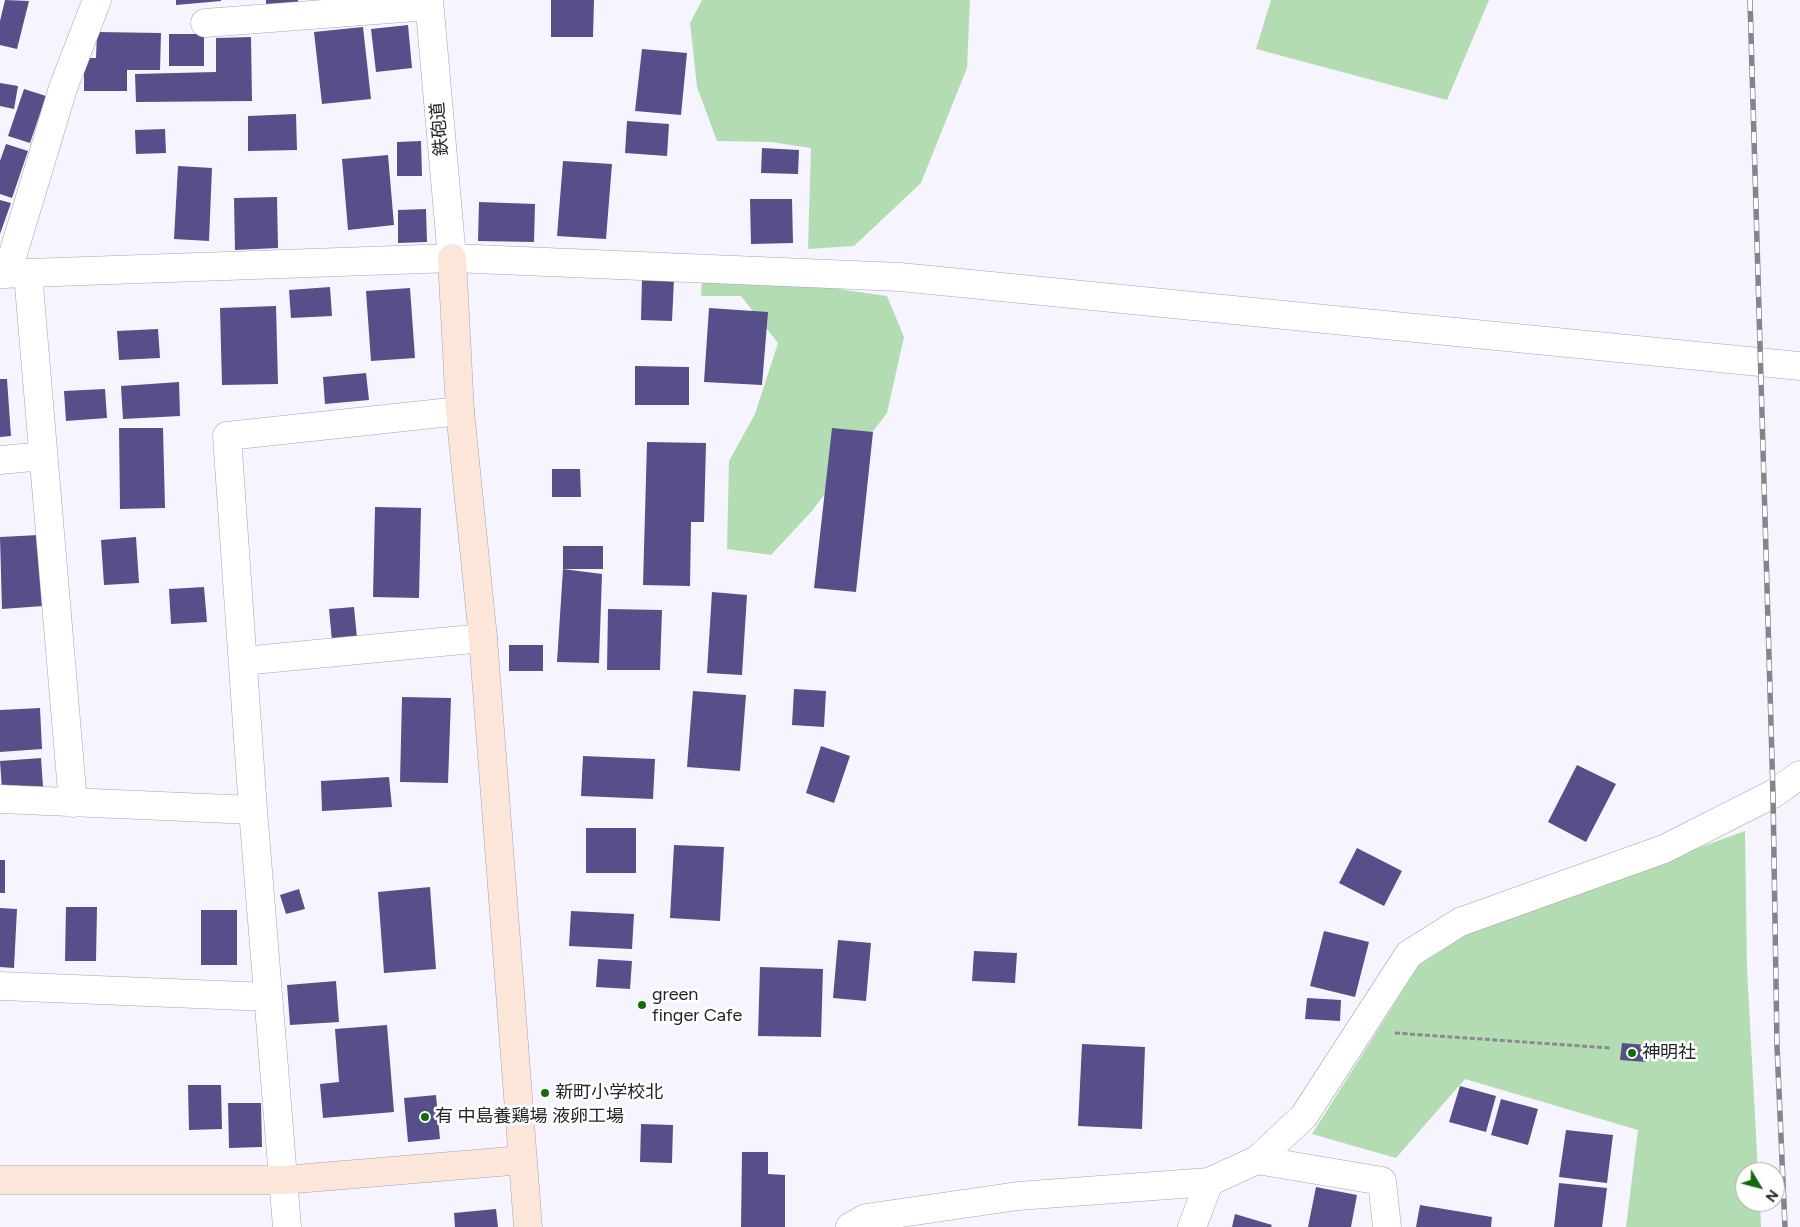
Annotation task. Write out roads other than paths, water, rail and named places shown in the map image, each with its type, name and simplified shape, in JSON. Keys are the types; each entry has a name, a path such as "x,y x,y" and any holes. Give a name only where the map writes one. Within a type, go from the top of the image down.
{"street":[{"path":"73,802 43,456 12,274 63,88 97,0"},
{"path":"205,23 429,3"},
{"name":"鉄砲道","path":"429,3 452,258"},
{"path":"12,274 452,258 900,277 1800,366"},
{"path":"452,258 460,412 483,638 528,1227"},
{"path":"287,1227 253,810 226,436 460,412"},
{"path":"0,460 43,456"},
{"path":"243,661 483,638"},
{"path":"850,1227 866,1218 1018,1196 1209,1182 1257,1160 1304,1116 1409,954 1460,922 1664,848 1773,794 1800,775"},
{"path":"0,799 253,810"},
{"path":"0,986 268,997"},
{"path":"0,1180 284,1180 523,1160"},
{"path":"1257,1160 1382,1181 1387,1227"},
{"path":"1192,1227 1209,1182"}],"railway":[{"path":"1750,0 1773,794 1777,1046 1785,1227"}],"place":[{"name":"green finger Cafe","path":"642,1005"},
{"name":"神明社","path":"1632,1053"},
{"name":"新町小学校北","path":"545,1093"},
{"name":"有 中島養鶏場 液卵工場","path":"425,1117"}]}
